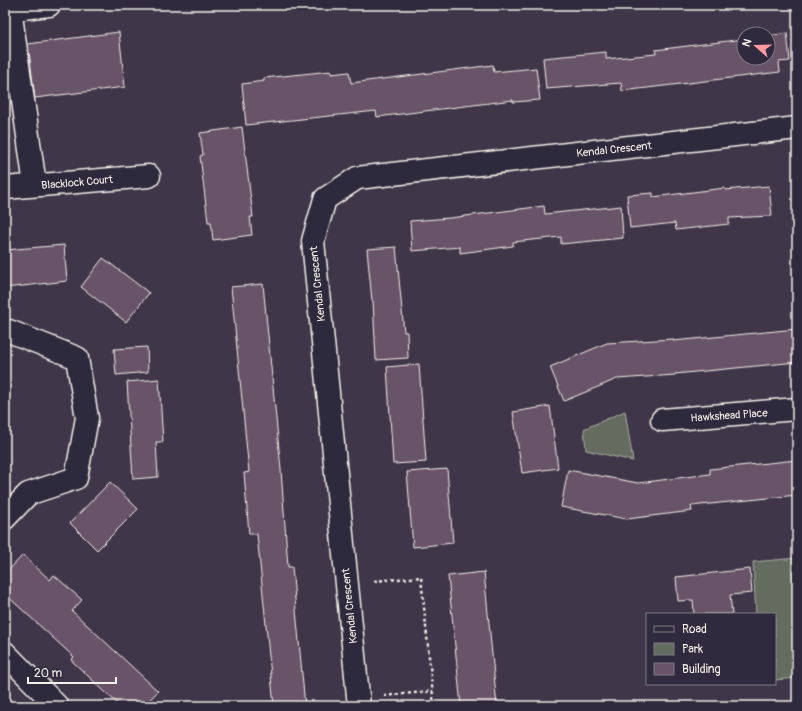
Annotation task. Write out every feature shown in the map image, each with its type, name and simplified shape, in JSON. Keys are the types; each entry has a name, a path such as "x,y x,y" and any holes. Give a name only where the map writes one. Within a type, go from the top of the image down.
{"street":[{"path":"35,185 8,9 49,5"},
{"name":"Kendal Crescent","path":"358,702 313,241 325,199 357,178 797,128"},
{"name":"Blacklock Court","path":"5,188 149,176"},
{"path":"5,518 28,494 76,478 87,418 77,358 9,331"},
{"name":"Hawkshead Place","path":"662,420 797,410"},
{"path":"5,653 57,706"}],"path":[{"path":"347,583 422,577 434,706"},
{"path":"358,702 433,691"}],"green space":[{"path":"625,411 633,461 586,450 584,429"},
{"path":"797,558 797,678 776,680 776,613 756,613 753,562"}],"building":[{"path":"119,32 125,87 35,98 28,44"},
{"path":"787,33 790,61 779,62 780,72 622,91 621,83 546,89 543,58 606,52 606,59 656,54 655,50 736,40 736,66 776,66 776,35"},
{"path":"5,63 10,101 5,102"},
{"path":"493,65 494,72 536,68 540,100 513,102 513,100 377,117 376,111 246,125 242,84 264,81 264,78 331,71 331,74 349,72 351,83"},
{"path":"242,127 253,217 250,217 252,235 213,240 211,222 208,222 200,156 203,155 200,133"},
{"path":"769,186 772,216 729,218 729,224 676,230 675,223 630,228 627,195 653,193 653,197 725,188 725,190"},
{"path":"544,206 545,214 621,206 623,238 561,244 561,237 513,242 513,246 460,253 460,247 412,251 410,221 450,218"},
{"path":"64,245 67,281 5,288 5,250"},
{"path":"396,247 404,332 407,332 408,358 376,360 373,301 367,249"},
{"path":"103,258 149,293 126,322 81,287"},
{"path":"263,284 281,470 288,567 292,567 305,706 274,706 257,534 249,534 244,473 249,472 231,287"},
{"path":"797,329 797,362 675,375 617,379 564,401 550,367 607,343 673,339 673,341"},
{"path":"147,347 148,372 116,375 114,349"},
{"path":"419,364 426,462 393,464 387,367"},
{"path":"159,379 163,442 156,442 158,477 133,479 127,382"},
{"path":"550,406 558,468 522,473 513,412"},
{"path":"797,460 797,495 691,506 692,511 627,519 561,507 568,470 638,483 710,474 710,469"},
{"path":"447,469 453,543 413,547 407,472"},
{"path":"110,482 138,509 97,550 70,523"},
{"path":"23,555 50,580 54,575 82,600 72,611 158,691 144,706 120,706 71,660 74,657 5,594 5,574"},
{"path":"750,569 752,593 730,595 732,613 694,613 693,600 678,601 676,577"},
{"path":"484,572 497,706 461,706 448,576"}]}
